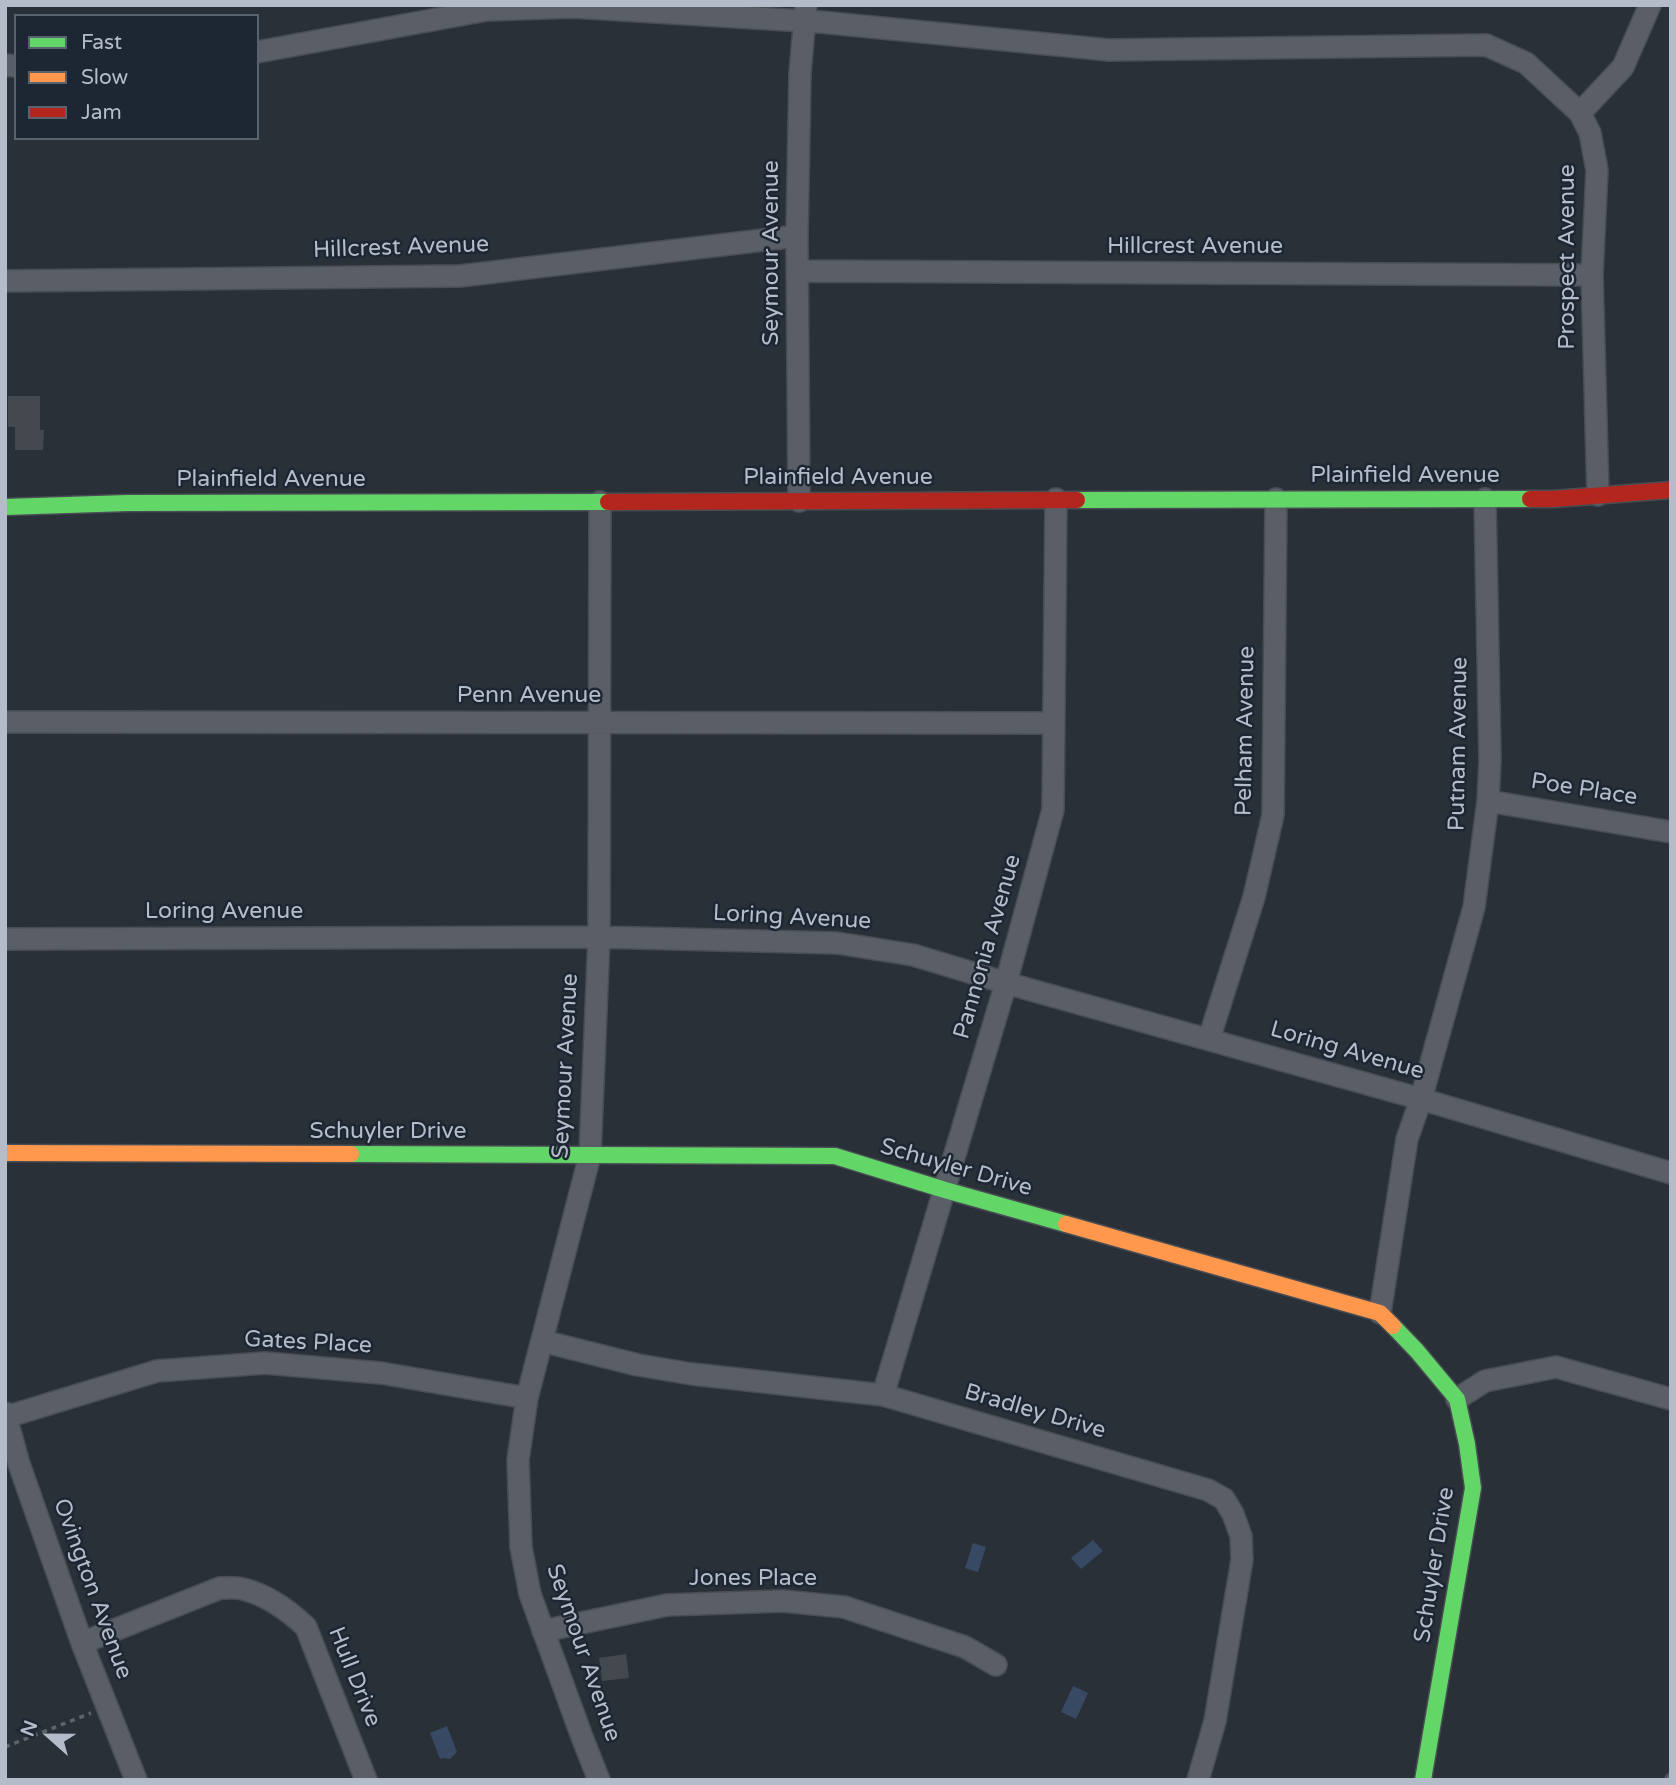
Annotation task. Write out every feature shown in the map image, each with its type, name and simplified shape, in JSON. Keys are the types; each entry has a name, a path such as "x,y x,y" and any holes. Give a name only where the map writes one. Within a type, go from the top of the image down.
{"street":[{"path":"1580,113 1623,67 1650,5"},
{"name":"Prospect Avenue","path":"259,52 487,10 547,6 806,13 1109,50 1486,45 1526,63 1580,113 1590,133 1597,170 1592,275 1598,495"},
{"name":"Seymour Avenue","path":"799,501 797,236 800,73 806,13"},
{"name":"Hillcrest Avenue","path":"5,281 460,276 797,236"},
{"name":"Hillcrest Avenue","path":"797,271 1592,275"},
{"name":"Plainfield Avenue","path":"5,507 128,503 1553,499 1671,489"},
{"name":"Pannonia Avenue","path":"883,1395 1006,983 1053,810 1056,499"},
{"name":"Pelham Avenue","path":"1209,1039 1254,897 1273,815 1276,499"},
{"name":"Putnam Avenue","path":"1380,1313 1407,1139 1421,1099 1475,907 1488,801 1490,760 1485,499"},
{"name":"Seymour Avenue","path":"599,1780 530,1594 521,1547 518,1460 527,1398 590,1155 599,937 600,502"},
{"name":"Penn Avenue","path":"5,722 1052,723"},
{"name":"Poe Place","path":"1488,801 1671,832"},
{"name":"Loring Avenue","path":"5,939 599,937 836,943 913,955 1671,1173"},
{"name":"Schuyler Drive","path":"5,1153 835,1156 1380,1313 1457,1399 1473,1488 1427,1779"},
{"name":"Bradley Drive","path":"542,1341 624,1362 678,1371 883,1395 1208,1490 1224,1499 1241,1536 1242,1560 1215,1721 1198,1780"},
{"name":"Gates Place","path":"6,1415 157,1371 265,1363 381,1373 527,1398"},
{"path":"1457,1399 1485,1381 1556,1367 1671,1399"},
{"name":"Ovington Avenue","path":"6,1415 19,1464 82,1643 136,1780"},
{"name":"Hull Drive","path":"82,1643 220,1588 242,1589 267,1599 287,1609 306,1627 366,1780"},
{"name":"Jones Place","path":"543,1631 667,1605 783,1601 844,1607 965,1647 996,1665"}],"path":[{"path":"5,1746 91,1713"}],"water":[{"path":"1093,1540 1103,1551 1081,1569 1071,1558"},
{"path":"973,1543 986,1547 978,1572 965,1568"},
{"path":"1073,1686 1088,1693 1076,1719 1061,1712"},
{"path":"447,1726 457,1752 450,1759 440,1759 430,1733"}],"building":[{"path":"8,396 40,396 40,430 44,430 43,450 15,450 15,427 8,427"},
{"path":"626,1654 629,1678 602,1681 599,1658"}],"traffic: fast":[{"path":"1077,500 1530,499"},
{"path":"5,507 128,503 608,502"},
{"path":"351,1154 835,1156 1066,1224"},
{"path":"1393,1326 1457,1399 1473,1488 1423,1780"}],"traffic: slow":[{"path":"5,1153 351,1154"},
{"path":"1066,1224 1380,1313 1393,1326"}],"traffic: jam":[{"path":"1530,499 1671,490"},
{"path":"608,502 1077,500"}]}
